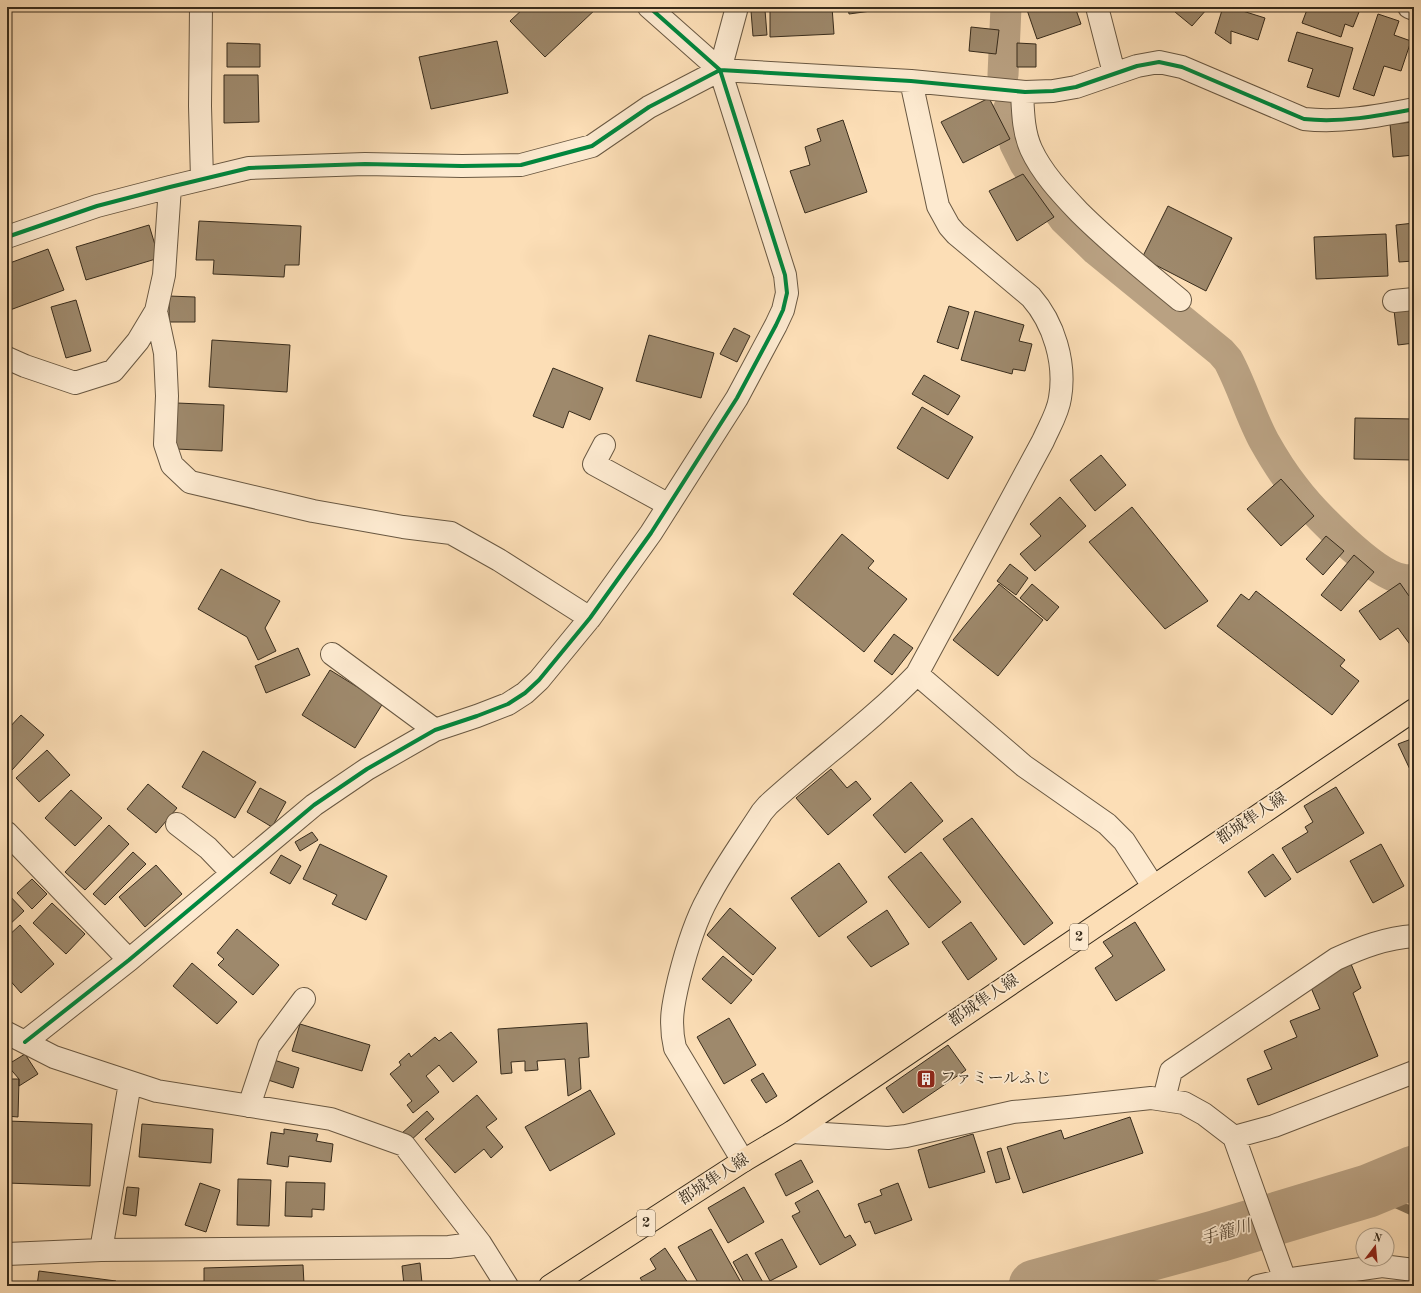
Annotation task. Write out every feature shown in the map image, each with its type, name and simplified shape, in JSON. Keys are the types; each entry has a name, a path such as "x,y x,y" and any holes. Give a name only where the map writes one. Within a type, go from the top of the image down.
{"main road":[{"name":"都城隼人線","path":"550,1286 743,1161 792,1132 1414,710"}],"street":[{"path":"201,7 200,106 202,179"},
{"path":"507,1286 480,1243 404,1145 331,1119 157,1091 54,1057 16,1037 128,960 314,805 367,769 435,730 477,716 517,699 539,680 590,618 651,533 737,398 783,310 787,293 785,275 780,255 720,70 649,7"},
{"path":"720,70 737,7"},
{"path":"1097,7 1114,73"},
{"path":"1409,7 1414,9"},
{"path":"7,237 97,206 249,168 365,164 462,166 521,164 592,146 649,107 720,70 911,81 1022,92 1053,91 1076,87 1114,73 1148,63 1159,62 1182,67 1292,115 1310,119 1345,119 1375,116 1414,109"},
{"path":"743,1161 675,1048 672,1029 672,1006 688,946 696,924 708,898 762,812 768,805 868,720 904,688 917,674 1043,441 1060,398 1061,378 1056,345 1050,324 1040,306 956,234 943,216 938,206 911,81"},
{"path":"1022,92 1026,136 1031,149 1048,178 1102,235 1180,300"},
{"path":"7,358 25,366 75,383 113,371 138,341 156,311 164,275 170,187"},
{"path":"156,311 165,353 165,444 172,465 190,482 313,511 403,527 451,532 499,560 590,618"},
{"path":"604,445 594,464 669,505"},
{"path":"332,654 435,730"},
{"path":"917,674 1024,766 1107,824 1124,841 1154,886"},
{"path":"178,824 208,848 232,873"},
{"path":"7,833 128,960"},
{"path":"1164,1099 1171,1071 1336,959 1381,941 1398,937 1414,936"},
{"path":"249,1106 270,1046 304,999"},
{"path":"1234,1136 1274,1126 1414,1072"},
{"path":"101,1250 130,1083"},
{"path":"792,1132 888,1138 906,1136 1013,1112 1068,1108 1151,1098 1184,1103 1204,1114 1234,1136 1285,1280"},
{"path":"7,1254 101,1250 449,1247 480,1243"},
{"path":"1258,1286 1285,1280 1382,1266 1414,1270"}],"building":[{"path":"525,7 598,7 545,57 510,21"},
{"path":"770,7 832,7 834,34 770,37"},
{"path":"848,7 892,7 893,8 849,14"},
{"path":"961,7 998,7 998,9 961,9"},
{"path":"1026,7 1075,7 1081,24 1037,39"},
{"path":"1179,7 1204,7 1207,9 1192,26 1175,12"},
{"path":"1223,7 1230,7 1265,18 1258,40 1231,31 1231,44 1215,33"},
{"path":"1308,7 1361,7 1353,27 1345,24 1341,37 1302,23"},
{"path":"765,10 767,35 753,36 751,11"},
{"path":"1378,14 1399,21 1394,35 1411,41 1401,71 1384,66 1374,96 1353,89"},
{"path":"971,27 999,30 996,54 969,51"},
{"path":"1297,32 1353,48 1339,97 1307,87 1313,69 1288,61"},
{"path":"497,41 508,93 431,109 419,57"},
{"path":"227,43 260,44 260,67 227,67"},
{"path":"1017,43 1036,44 1036,67 1017,67"},
{"path":"224,75 258,75 259,122 224,123"},
{"path":"989,98 1010,139 963,163 941,122"},
{"path":"843,120 867,192 805,213 790,171 810,165 805,147 821,141 817,129"},
{"path":"1414,122 1414,155 1393,157 1390,124"},
{"path":"1023,174 1054,217 1017,241 989,191"},
{"path":"1168,206 1232,238 1206,291 1142,258"},
{"path":"199,221 301,226 299,265 285,265 284,277 213,274 214,260 196,260"},
{"path":"1414,223 1414,261 1399,262 1396,225"},
{"path":"149,225 159,258 86,280 76,247"},
{"path":"1386,234 1388,276 1316,279 1314,237"},
{"path":"48,249 64,290 10,310 7,302 7,264"},
{"path":"169,296 195,297 195,322 169,322"},
{"path":"76,300 91,351 66,358 51,307"},
{"path":"949,306 969,312 958,349 937,342"},
{"path":"1414,307 1414,343 1398,345 1394,310"},
{"path":"975,311 1024,325 1019,341 1032,344 1025,371 1013,369 1012,374 961,360"},
{"path":"734,328 750,336 737,362 720,354"},
{"path":"649,335 714,353 701,398 636,381"},
{"path":"212,340 290,345 287,392 209,387"},
{"path":"553,368 603,388 590,420 569,411 563,428 533,416"},
{"path":"924,375 960,396 948,415 912,394"},
{"path":"177,403 224,405 222,451 175,449"},
{"path":"922,407 973,437 948,479 897,448"},
{"path":"1355,418 1414,419 1414,460 1354,459"},
{"path":"1101,455 1126,485 1095,511 1070,480"},
{"path":"1281,479 1314,516 1281,546 1247,509"},
{"path":"1060,497 1086,526 1035,571 1020,554 1041,536 1030,524"},
{"path":"1132,507 1208,601 1165,629 1089,542"},
{"path":"842,534 874,561 868,568 907,599 864,652 793,594"},
{"path":"1326,536 1344,551 1323,575 1306,559"},
{"path":"1354,555 1374,572 1341,611 1321,595"},
{"path":"1010,564 1028,578 1016,595 997,581"},
{"path":"221,569 280,601 265,628 276,651 258,660 247,637 198,609"},
{"path":"1400,583 1409,596 1414,592 1414,650 1398,628 1380,640 1359,611"},
{"path":"999,584 1043,620 998,676 953,640"},
{"path":"1032,584 1059,607 1047,621 1020,598"},
{"path":"1256,591 1345,660 1340,666 1359,681 1332,715 1217,626 1241,594 1249,600"},
{"path":"894,634 913,648 892,675 874,661"},
{"path":"298,648 310,675 266,693 255,666"},
{"path":"330,670 383,703 355,748 302,715"},
{"path":"21,715 44,735 12,770 7,766 7,730"},
{"path":"1414,738 1414,778 1398,744"},
{"path":"47,750 70,775 39,802 16,778"},
{"path":"203,751 256,782 235,818 182,787"},
{"path":"831,769 847,788 856,781 871,799 828,835 796,798"},
{"path":"911,782 943,821 905,853 873,815"},
{"path":"148,784 177,808 156,833 127,809"},
{"path":"1336,787 1364,833 1297,873 1282,848 1308,832 1305,827 1313,822 1304,806"},
{"path":"260,788 286,802 272,827 247,812"},
{"path":"71,790 102,818 75,846 45,818"},
{"path":"972,818 1053,923 1024,945 943,839"},
{"path":"109,825 129,844 85,890 65,872"},
{"path":"312,832 318,840 300,851 295,842"},
{"path":"320,844 387,876 366,920 332,904 337,895 303,879"},
{"path":"1381,844 1404,886 1373,903 1350,861"},
{"path":"133,852 146,864 105,905 93,894"},
{"path":"921,852 961,902 929,928 888,877"},
{"path":"1273,854 1291,879 1265,897 1248,872"},
{"path":"281,855 301,866 290,884 270,873"},
{"path":"839,863 867,902 819,937 791,898"},
{"path":"156,865 182,894 145,927 119,897"},
{"path":"32,879 47,894 32,909 17,893"},
{"path":"7,893 24,911 7,927"},
{"path":"52,903 85,934 66,954 33,923"},
{"path":"730,908 776,948 753,975 707,935"},
{"path":"887,910 909,944 871,967 847,937"},
{"path":"971,922 997,959 968,980 942,942"},
{"path":"1135,922 1165,970 1116,1001 1095,968 1113,956 1103,942"},
{"path":"20,925 54,964 21,993 7,977 7,937"},
{"path":"237,929 279,965 253,995 218,965 224,959 217,953"},
{"path":"723,956 752,980 731,1004 702,979"},
{"path":"192,963 237,1002 217,1024 173,986"},
{"path":"1351,964 1361,988 1353,993 1378,1056 1258,1105 1247,1079 1272,1069 1264,1051 1297,1037 1290,1021 1320,1009 1309,983"},
{"path":"729,1018 756,1065 724,1084 697,1037"},
{"path":"587,1023 589,1057 579,1058 581,1089 568,1096 565,1059 537,1061 538,1070 525,1071 525,1061 511,1062 512,1073 501,1074 498,1029"},
{"path":"300,1024 370,1045 362,1071 292,1051"},
{"path":"451,1032 477,1062 453,1082 439,1065 426,1076 439,1092 413,1113 407,1105 412,1101 390,1074 401,1065 399,1062 409,1053 411,1057 435,1037 439,1041"},
{"name":"ファミールふじ","path":"948,1045 966,1070 903,1113 886,1088"},
{"path":"25,1054 38,1074 19,1086 19,1079 7,1065"},
{"path":"274,1060 299,1068 293,1088 268,1080"},
{"path":"763,1073 777,1096 766,1103 751,1080"},
{"path":"7,1079 19,1079 18,1117 7,1116"},
{"path":"590,1090 615,1134 550,1171 525,1127"},
{"path":"477,1095 497,1119 486,1127 503,1147 491,1158 484,1149 455,1173 425,1139"},
{"path":"427,1111 434,1119 409,1142 402,1133"},
{"path":"1130,1117 1143,1153 1023,1193 1007,1147 1061,1130 1064,1139"},
{"path":"7,1121 92,1124 90,1186 7,1183"},
{"path":"142,1124 213,1129 211,1163 139,1157"},
{"path":"284,1129 318,1134 316,1141 333,1144 331,1162 289,1156 288,1167 267,1164 271,1132 284,1134"},
{"path":"973,1134 985,1172 929,1188 918,1150"},
{"path":"1001,1148 1010,1179 996,1183 987,1152"},
{"path":"801,1160 813,1182 786,1196 775,1174"},
{"path":"238,1179 271,1180 269,1226 237,1225"},
{"path":"286,1182 325,1183 324,1210 312,1209 312,1217 285,1216"},
{"path":"200,1183 220,1190 206,1232 185,1225"},
{"path":"898,1183 912,1220 875,1234 870,1221 865,1223 858,1204 882,1195 880,1190"},
{"path":"127,1187 139,1188 136,1216 123,1214"},
{"path":"744,1187 764,1222 728,1243 708,1208"},
{"path":"818,1190 845,1238 850,1235 856,1245 820,1265 792,1216 800,1212 795,1203"},
{"path":"711,1229 743,1286 700,1286 678,1247"},
{"path":"782,1239 797,1267 770,1281 755,1253"},
{"path":"665,1248 690,1286 646,1286 640,1278 656,1269 650,1259"},
{"path":"747,1254 765,1286 746,1286 733,1262"},
{"path":"420,1263 422,1283 404,1285 402,1266"},
{"path":"303,1265 304,1284 204,1285 204,1268"},
{"path":"39,1271 116,1281 116,1286 37,1286"}],"waterway":[{"path":"1003,75 1006,7"},
{"path":"1008,110 1015,144 1025,164 1064,219 1096,250 1221,352 1228,360 1264,441 1282,471 1314,511 1344,540 1375,566 1390,575 1402,579 1414,579"},
{"name":"手籠川","path":"1035,1286 1218,1236 1368,1191 1414,1172"},
{"path":"1368,1191 1414,1212"}],"cycle path":[{"path":"25,1042 129,960 314,805 367,769 435,730 508,704 525,693 539,680 590,618 651,533 737,398 783,310 787,293 785,275 720,70 649,7"},
{"path":"7,237 97,206 249,168 365,164 462,166 521,165 592,146 649,107 720,70 911,81 1025,92 1053,91 1076,87 1137,66 1159,62 1182,67 1304,119 1346,119 1414,109"}],"place":[{"name":"ファミールふじ","path":"926,1079"}]}
